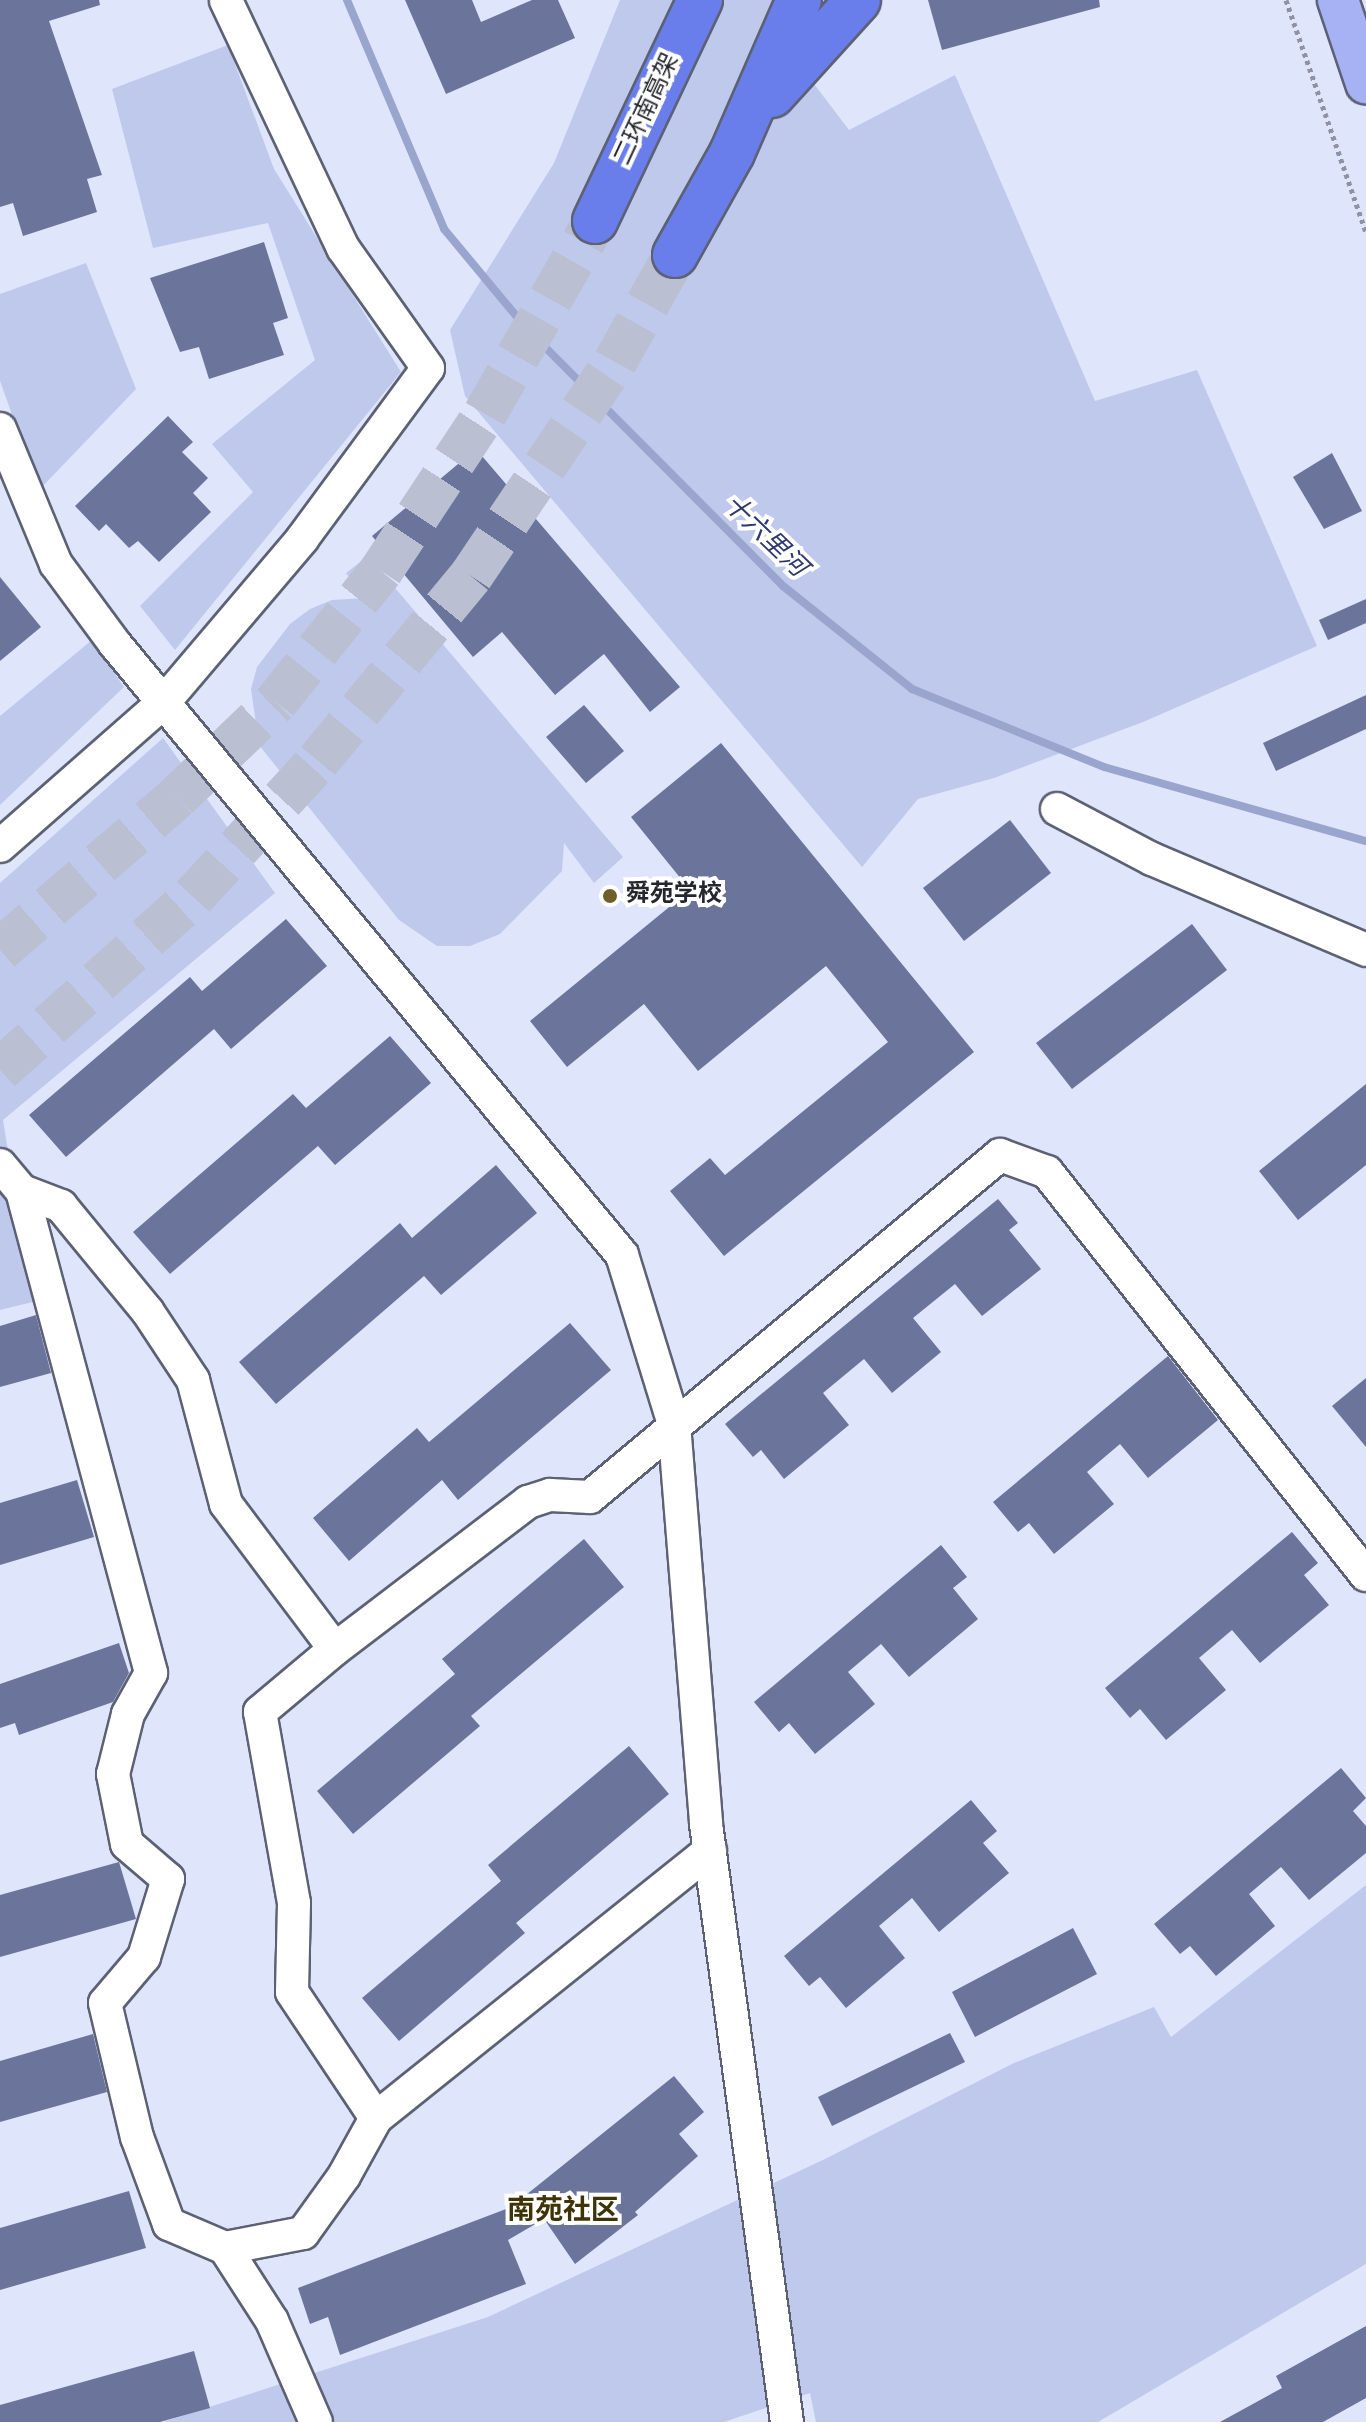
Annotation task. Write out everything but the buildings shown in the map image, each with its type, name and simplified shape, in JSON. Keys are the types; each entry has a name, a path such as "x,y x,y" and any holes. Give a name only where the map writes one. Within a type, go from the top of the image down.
{"highway":[{"path":"654,97 668,0"},
{"name":"二环南高架","path":"595,221 700,0"},
{"path":"675,255 732,153 799,0"},
{"path":"732,153 788,75 858,0"}],"main road":[{"path":"1338,0 1366,83"}],"street":[{"path":"0,846 164,702 302,539 428,368 343,248 226,0"},
{"path":"0,429 56,564 164,702 622,1255 674,1424 710,1850 787,2422"},
{"path":"1057,809 1152,859 1366,950"},
{"path":"376,2118 292,1992 294,1903 260,1712 335,1649 528,1502 550,1495 590,1497 1000,1155 1047,1172 1366,1575"},
{"path":"0,1165 22,1191 151,1673 128,1714 113,1774 127,1844 168,1879 144,1957 105,2003 137,2137 169,2224 225,2248 272,2321 316,2422"},
{"path":"22,1191 61,1206 148,1312 193,1380 226,1504 335,1649"},
{"path":"225,2248 303,2233 344,2176 376,2118 710,1850"}],"path":[{"path":"1286,0 1366,232"}],"shaded area":[{"path":"620,0 845,0 808,76 849,130 955,75 1095,401 1197,370 1317,646 1143,722 994,778 918,799 862,867 465,396 450,330 554,163"},
{"path":"228,45 274,169 401,372 175,650 140,606 253,492 212,444 315,360 268,223 153,248 112,89"},
{"path":"86,263 136,389 39,490 0,381 0,294"},
{"path":"368,556 623,857 594,883 564,843 562,871 500,934 470,946 437,946 399,920 259,745 251,689 257,667 290,624 310,609 332,600 365,598 346,573"},
{"path":"92,640 124,687 0,805 0,716"},
{"path":"163,738 275,893 3,1120 16,1202 41,1300 0,1310 0,883"},
{"path":"1366,1885 1366,2264 1098,2422 816,2422 810,2393 724,2422 163,2422 488,2317 825,2159 1014,2063 1154,2007 1171,2037"}],"waterway":[{"name":"十六里河","path":"347,0 444,229 527,329 783,586 912,689 1104,767 1366,841"}],"tunnel":[{"path":"0,950 177,797 276,702 381,571 485,414 595,221"},
{"path":"0,1070 193,897 318,761 471,576 615,362 675,255"}],"place":[{"name":"舜苑学校","path":"610,896"}],"district":[{"name":"南苑社区","path":"563,2212"}]}
